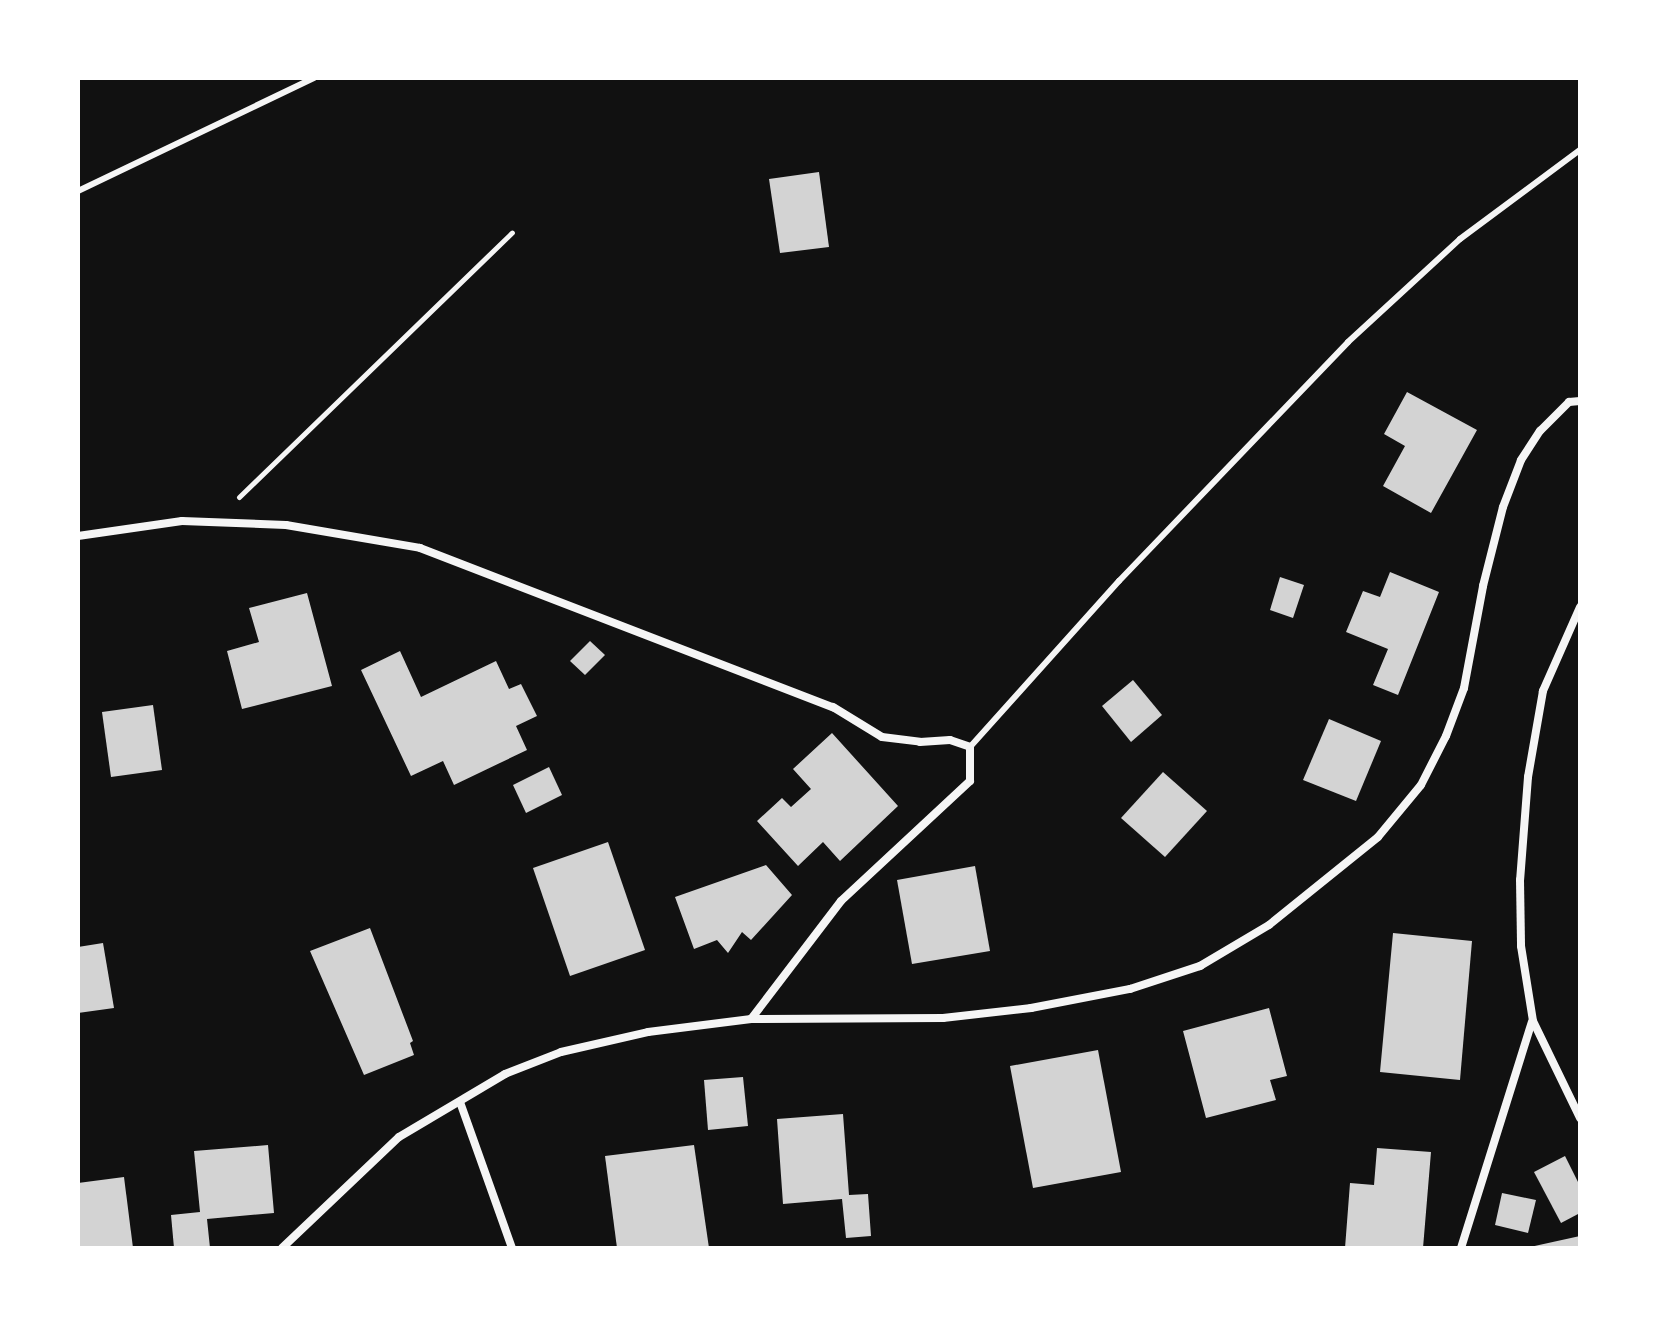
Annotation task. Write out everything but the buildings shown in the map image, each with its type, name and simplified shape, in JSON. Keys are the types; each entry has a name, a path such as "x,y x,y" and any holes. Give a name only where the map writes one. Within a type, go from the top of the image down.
{"street":[{"path":"282,1248 399,1137 505,1074 561,1052 648,1032 751,1019 943,1018 1116,992 1200,966 1281,916 1378,837 1421,785 1446,736 1464,688 1483,586 1503,507 1521,460 1540,431 1569,402 1580,401"},
{"path":"78,536 182,521 213,522 286,525 420,548 833,707 882,737 920,742 950,740 970,747 970,781 841,901 751,1019"},
{"path":"1580,607 1543,691 1528,777 1520,880 1521,946 1533,1021 1580,1118"},
{"path":"1461,1248 1533,1021"},
{"path":"460,1102 512,1248"}],"lane":[{"path":"78,191 314,78"},
{"path":"970,747 1119,581 1348,342 1460,239 1580,150"}],"path":[{"path":"213,522 512,232"}]}
